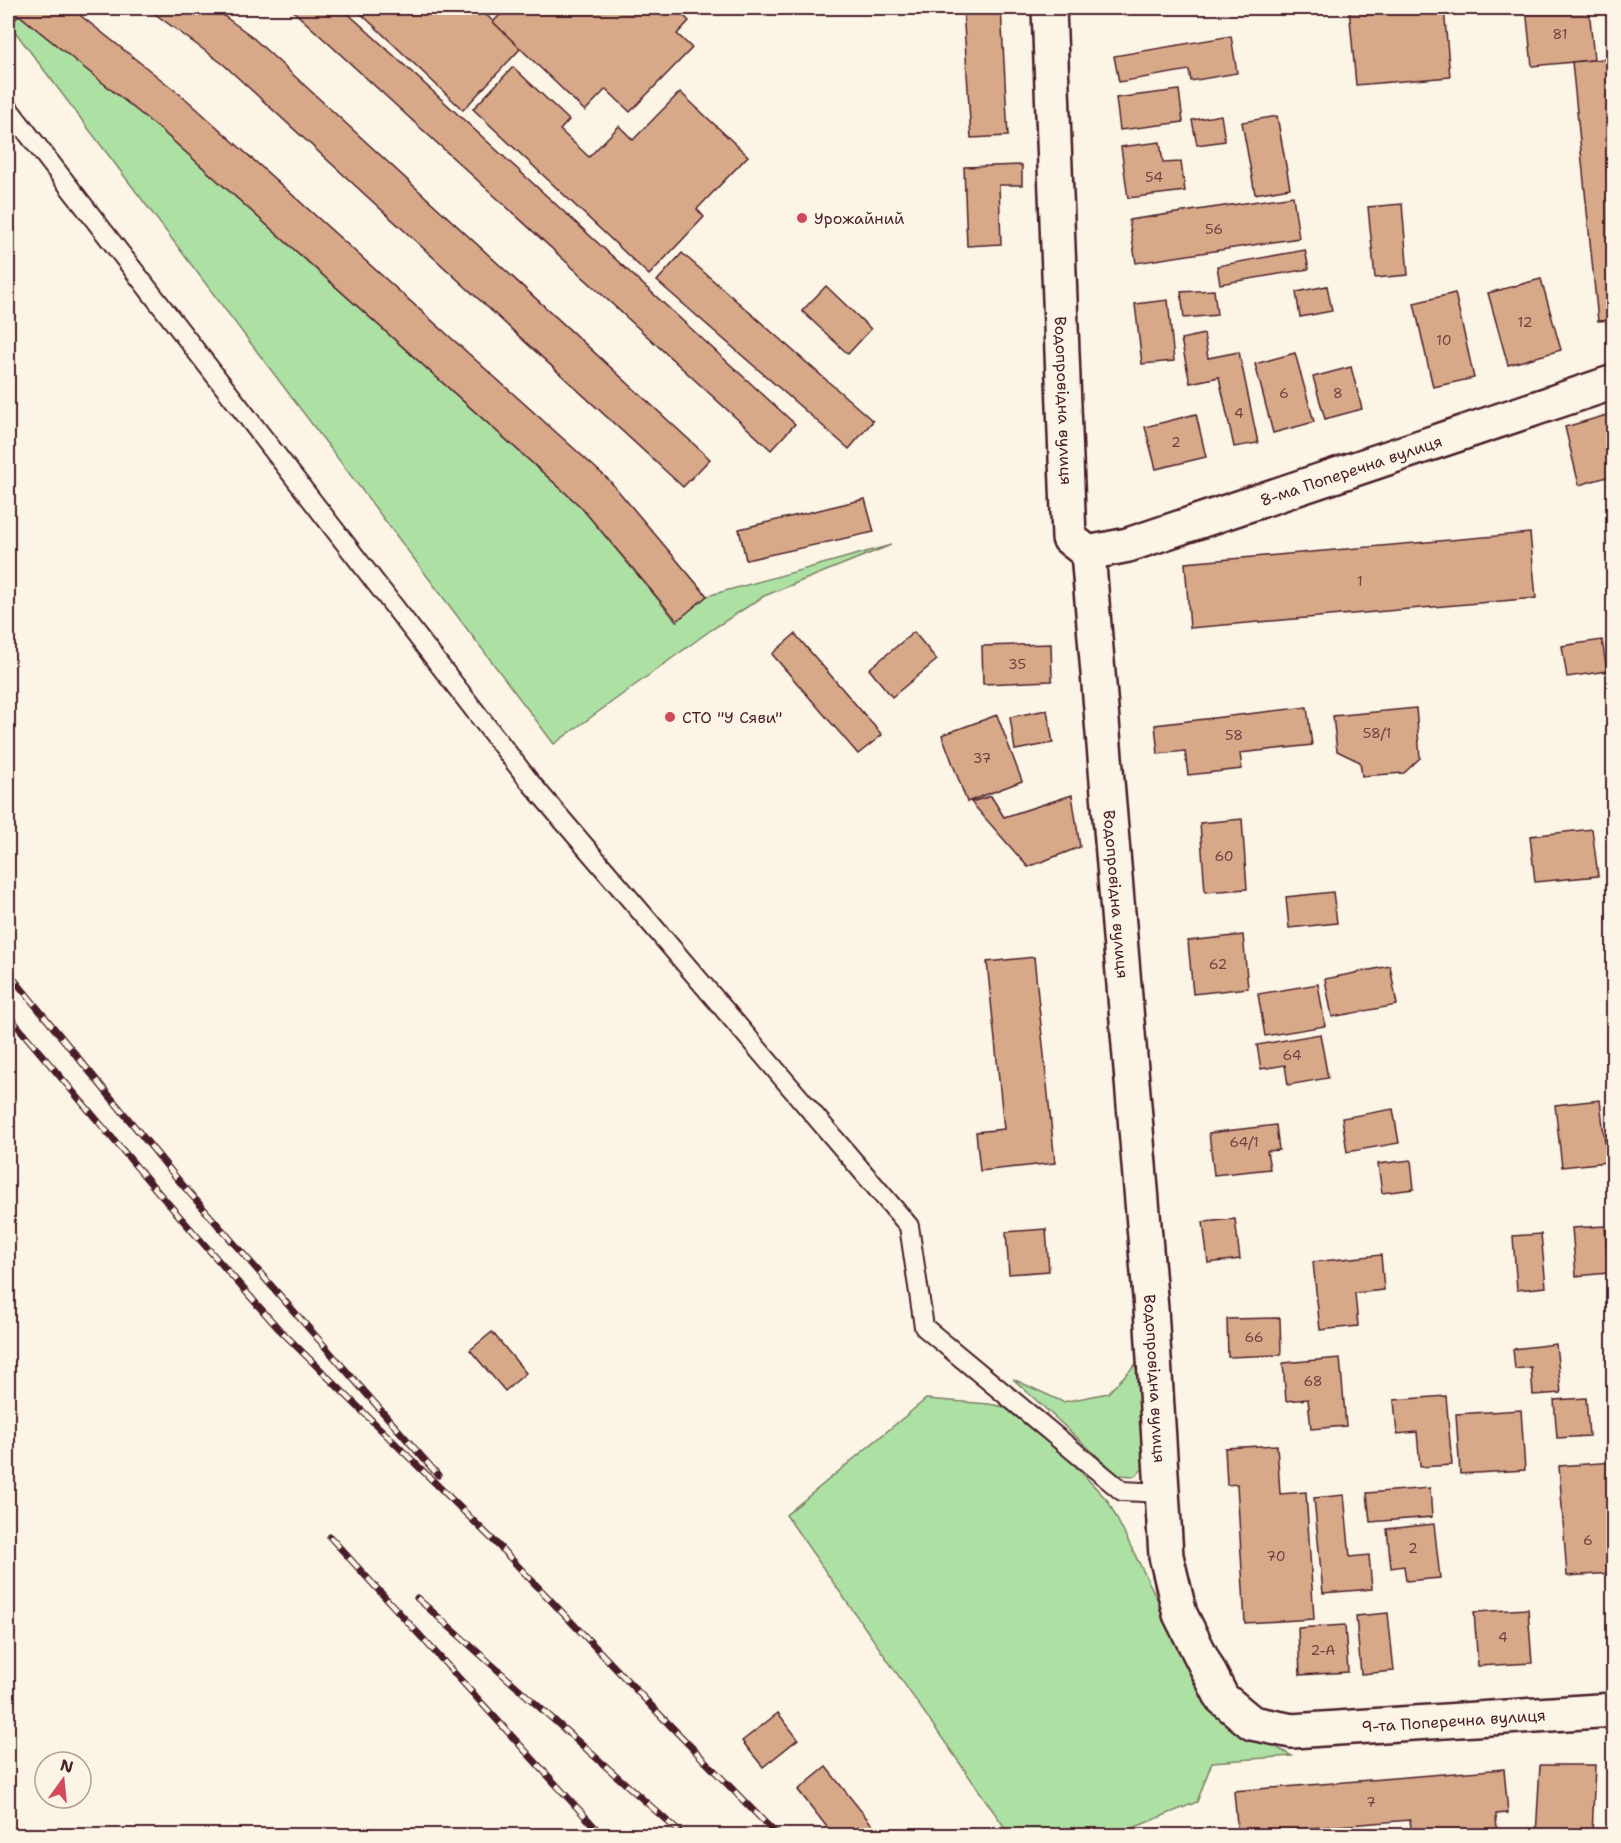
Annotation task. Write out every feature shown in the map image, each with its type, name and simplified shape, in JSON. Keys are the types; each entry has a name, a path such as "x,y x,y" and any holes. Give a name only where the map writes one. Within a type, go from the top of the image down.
{"street":[{"name":"Водопровідна вулиця","path":"1049,8 1069,538 1088,553 1151,1309 1167,1557 1180,1614 1222,1698 1252,1723 1292,1731"},
{"name":"8-ма Поперечна вулиця","path":"1088,553 1128,545 1614,382"},
{"name":"9-та Поперечна вулиця","path":"1292,1731 1614,1710"}],"lane":[{"path":"8,108 530,782 909,1226 924,1327 1122,1491 1163,1493"}],"green space":[{"path":"19,15 161,130 580,506 676,621 707,596 891,545 764,596 711,630 554,744 10,25"},
{"path":"1136,1364 1146,1466 1135,1476 1118,1475 1013,1379 1063,1402 1108,1393"},
{"path":"926,1399 1004,1407 1067,1457 1108,1501 1212,1708 1245,1730 1292,1756 1212,1762 1197,1802 1116,1835 1010,1835 786,1515"}],"building":[{"path":"8,8 71,8 187,100 609,480 707,596 677,621 580,506 161,130 19,15 10,25"},
{"path":"147,8 213,8 250,35 710,459 683,487 223,64"},
{"path":"290,8 342,8 795,424 771,450"},
{"path":"355,8 479,8 521,48 463,110"},
{"path":"507,8 676,8 689,21 677,34 692,48 630,112 606,89 585,111 493,22"},
{"path":"963,8 1001,8 1008,136 971,138"},
{"path":"1349,8 1444,8 1450,77 1356,85"},
{"path":"1526,8 1589,8 1594,60 1532,66"},
{"path":"1231,36 1237,73 1191,81 1189,70 1119,82 1114,56"},
{"path":"1614,58 1614,320 1598,321 1572,62"},
{"path":"513,67 569,120 560,130 589,157 619,126 633,140 680,92 748,156 697,209 704,217 649,275 473,109"},
{"path":"1179,90 1183,122 1120,130 1116,98"},
{"path":"1221,115 1225,141 1197,145 1192,120"},
{"path":"1277,116 1290,188 1255,194 1242,122"},
{"path":"1160,142 1163,163 1181,162 1185,191 1128,198 1121,147"},
{"path":"1022,165 1022,185 999,185 1001,244 967,246 964,167"},
{"path":"1293,196 1299,238 1136,263 1129,220"},
{"path":"1402,204 1408,275 1375,278 1368,207"},
{"path":"1305,250 1309,269 1220,284 1217,266"},
{"path":"682,253 873,421 849,449 657,281"},
{"path":"1541,279 1561,350 1508,365 1488,293"},
{"path":"826,286 871,329 848,354 802,311"},
{"path":"1327,286 1332,311 1300,317 1296,292"},
{"path":"1214,290 1217,315 1184,318 1181,292"},
{"path":"1455,293 1474,378 1433,387 1414,303"},
{"path":"1168,300 1174,361 1142,364 1135,304"},
{"path":"1204,334 1208,358 1239,352 1258,443 1234,447 1219,377 1190,383 1181,339"},
{"path":"1295,353 1314,422 1273,433 1255,364"},
{"path":"1351,367 1362,409 1325,419 1313,377"},
{"path":"1614,413 1614,475 1579,485 1565,427"},
{"path":"1196,414 1206,457 1156,469 1145,427"},
{"path":"865,499 874,532 746,560 739,529"},
{"path":"1530,533 1536,598 1190,628 1185,563"},
{"path":"914,632 937,660 892,697 869,669"},
{"path":"795,634 882,735 858,754 772,654"},
{"path":"1602,640 1607,671 1567,677 1562,646"},
{"path":"1051,644 1052,681 983,684 982,646"},
{"path":"1307,707 1312,745 1240,753 1242,769 1188,775 1185,751 1158,754 1155,725"},
{"path":"1416,708 1420,758 1404,773 1362,776 1360,762 1337,751 1333,716"},
{"path":"1047,710 1053,743 1015,750 1010,717"},
{"path":"997,715 1022,781 967,802 942,735"},
{"path":"1072,795 1080,847 1028,867 971,802 991,796 1004,817"},
{"path":"1242,819 1247,889 1205,892 1200,823"},
{"path":"1592,829 1598,876 1535,882 1530,836"},
{"path":"1333,892 1337,923 1289,928 1286,897"},
{"path":"1243,935 1248,988 1193,994 1188,941"},
{"path":"1034,957 1055,1163 980,1171 976,1132 1004,1129 987,962"},
{"path":"1390,966 1397,1005 1332,1017 1325,979"},
{"path":"1318,984 1325,1026 1265,1036 1258,994"},
{"path":"1320,1034 1328,1078 1288,1085 1285,1065 1261,1069 1257,1045"},
{"path":"1600,1100 1607,1162 1562,1167 1555,1105"},
{"path":"1393,1109 1399,1143 1347,1152 1342,1118"},
{"path":"1276,1125 1279,1150 1267,1151 1270,1169 1214,1175 1209,1133"},
{"path":"1411,1160 1414,1189 1382,1193 1378,1164"},
{"path":"1235,1219 1240,1259 1208,1263 1203,1222"},
{"path":"1605,1226 1608,1273 1576,1276 1572,1228"},
{"path":"1046,1229 1049,1271 1009,1274 1006,1232"},
{"path":"1541,1234 1546,1287 1517,1290 1513,1236"},
{"path":"1381,1255 1384,1290 1355,1293 1358,1326 1320,1330 1313,1262"},
{"path":"1280,1318 1281,1355 1228,1357 1227,1319"},
{"path":"492,1332 526,1373 505,1391 470,1350"},
{"path":"1556,1344 1561,1393 1533,1395 1531,1367 1515,1369 1513,1349"},
{"path":"1340,1358 1346,1426 1311,1429 1308,1399 1286,1401 1283,1363"},
{"path":"1446,1396 1452,1465 1420,1467 1417,1432 1397,1434 1394,1400"},
{"path":"1586,1398 1589,1436 1557,1438 1554,1400"},
{"path":"1521,1410 1525,1470 1460,1474 1456,1414"},
{"path":"1277,1445 1280,1494 1306,1492 1314,1619 1245,1623 1237,1484 1227,1485 1225,1448"},
{"path":"1614,1462 1614,1507 1608,1507 1614,1573 1567,1576 1559,1466"},
{"path":"1430,1488 1432,1517 1370,1522 1367,1493"},
{"path":"1344,1495 1350,1557 1369,1555 1372,1589 1323,1593 1314,1498"},
{"path":"1434,1524 1440,1578 1406,1581 1404,1566 1391,1568 1387,1529"},
{"path":"1528,1609 1532,1663 1478,1666 1474,1612"},
{"path":"1388,1613 1394,1671 1361,1674 1356,1616"},
{"path":"1345,1625 1348,1672 1300,1675 1298,1628"},
{"path":"778,1713 798,1739 763,1767 742,1741"},
{"path":"1540,1765 1595,1765 1592,1836 1536,1836"},
{"path":"826,1767 881,1836 834,1836 798,1790"},
{"path":"1504,1769 1508,1813 1496,1814 1497,1836 1412,1836 1410,1820 1276,1831 1276,1836 1238,1836 1234,1791"}],"railway":[{"path":"8,972 180,1182 438,1475"},
{"path":"8,1015 158,1192 277,1327 495,1542 778,1836"},
{"path":"330,1537 603,1836"},
{"path":"417,1598 684,1836"}],"place":[{"name":"Урожайний","path":"802,218"},
{"name":"СТО \"У Сяви\"","path":"670,717"}]}
